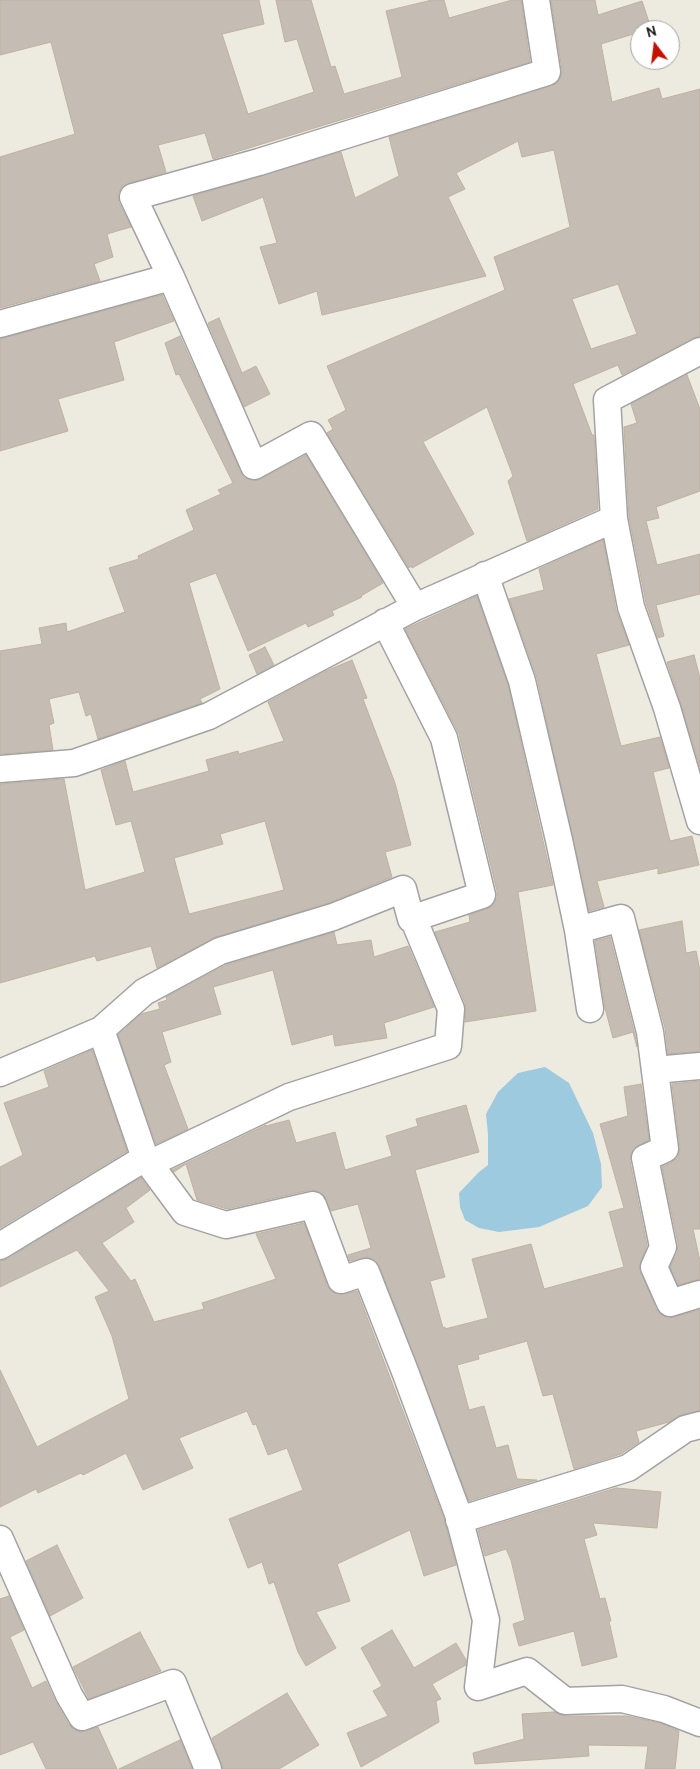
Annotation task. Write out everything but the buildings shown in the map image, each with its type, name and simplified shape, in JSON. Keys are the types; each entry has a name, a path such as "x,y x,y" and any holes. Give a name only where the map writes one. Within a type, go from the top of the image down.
{"street":[{"path":"414,606 311,436 254,466 171,277 133,197 259,162 547,72 536,0"},
{"path":"0,324 171,277"},
{"path":"700,352 607,400 614,519 631,607 666,708 700,821"},
{"path":"0,769 74,763 209,716 414,606 614,519"},
{"path":"485,575 522,681 578,930 590,1008"},
{"path":"385,622 444,738 482,895 413,918"},
{"path":"0,1073 101,1030 144,992 220,951 333,917 403,889 410,919 413,918 451,1009 448,1046 289,1098 147,1161 0,1246"},
{"path":"578,930 621,918 650,1032 665,1149 645,1158 663,1248 654,1267 670,1303 700,1294"},
{"path":"101,1030 147,1161 185,1212 226,1226 313,1205 341,1280 366,1272 406,1374 459,1520 486,1620 478,1687 527,1671 565,1701 622,1699 664,1709 700,1723"},
{"path":"655,1070 700,1066"},
{"path":"459,1520 628,1468 685,1429 700,1424"},
{"path":"0,1539 69,1695 82,1717 173,1683 208,1769"}],"water":[{"path":"545,1067 569,1083 593,1133 601,1164 602,1187 588,1206 539,1227 499,1232 479,1228 465,1220 460,1207 459,1193 488,1165 486,1114 498,1092 518,1073"}]}
